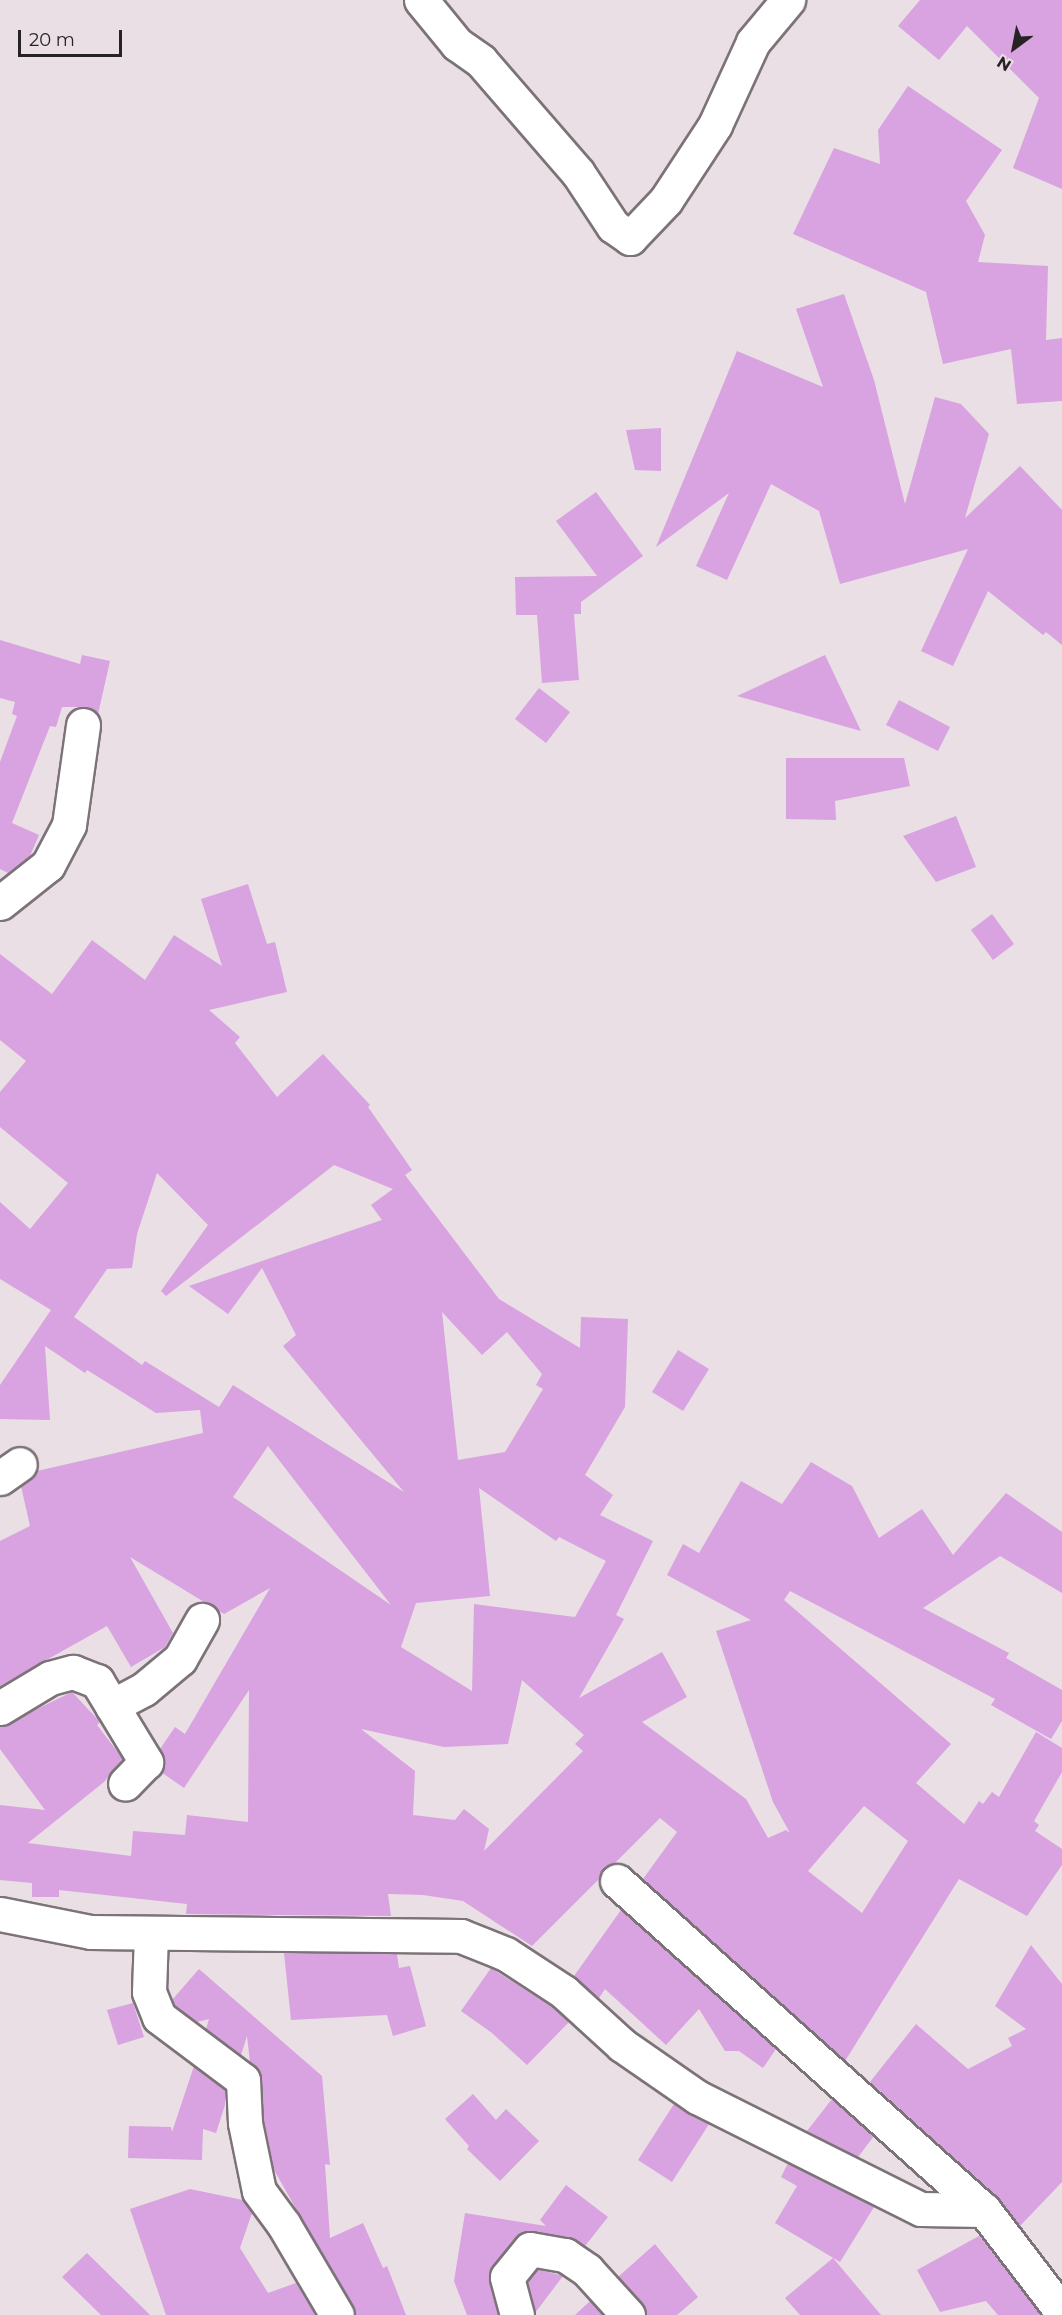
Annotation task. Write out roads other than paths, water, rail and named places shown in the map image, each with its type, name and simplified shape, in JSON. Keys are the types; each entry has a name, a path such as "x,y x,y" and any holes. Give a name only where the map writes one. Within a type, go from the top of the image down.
{"street":[{"path":"421,0 457,44 481,61 578,173 613,225 630,238 666,200 715,124 753,42 788,0"},
{"path":"0,903 48,865 69,825 83,725"},
{"path":"112,1706 144,1689 180,1659 202,1620"},
{"path":"0,1708 50,1678 73,1672 97,1681 146,1762 125,1785"},
{"path":"617,1881 984,2210 1062,2312"},
{"path":"0,1914 91,1932 151,1934 213,1930 238,1934 461,1936 506,1954 564,1992 622,2045 707,2103 921,2209 984,2210"},
{"path":"151,1934 149,1992 159,2017 243,2080 244,2123 259,2191 284,2225 337,2315"},
{"path":"517,2315 507,2277 530,2249 565,2255 587,2270 628,2315"}]}
